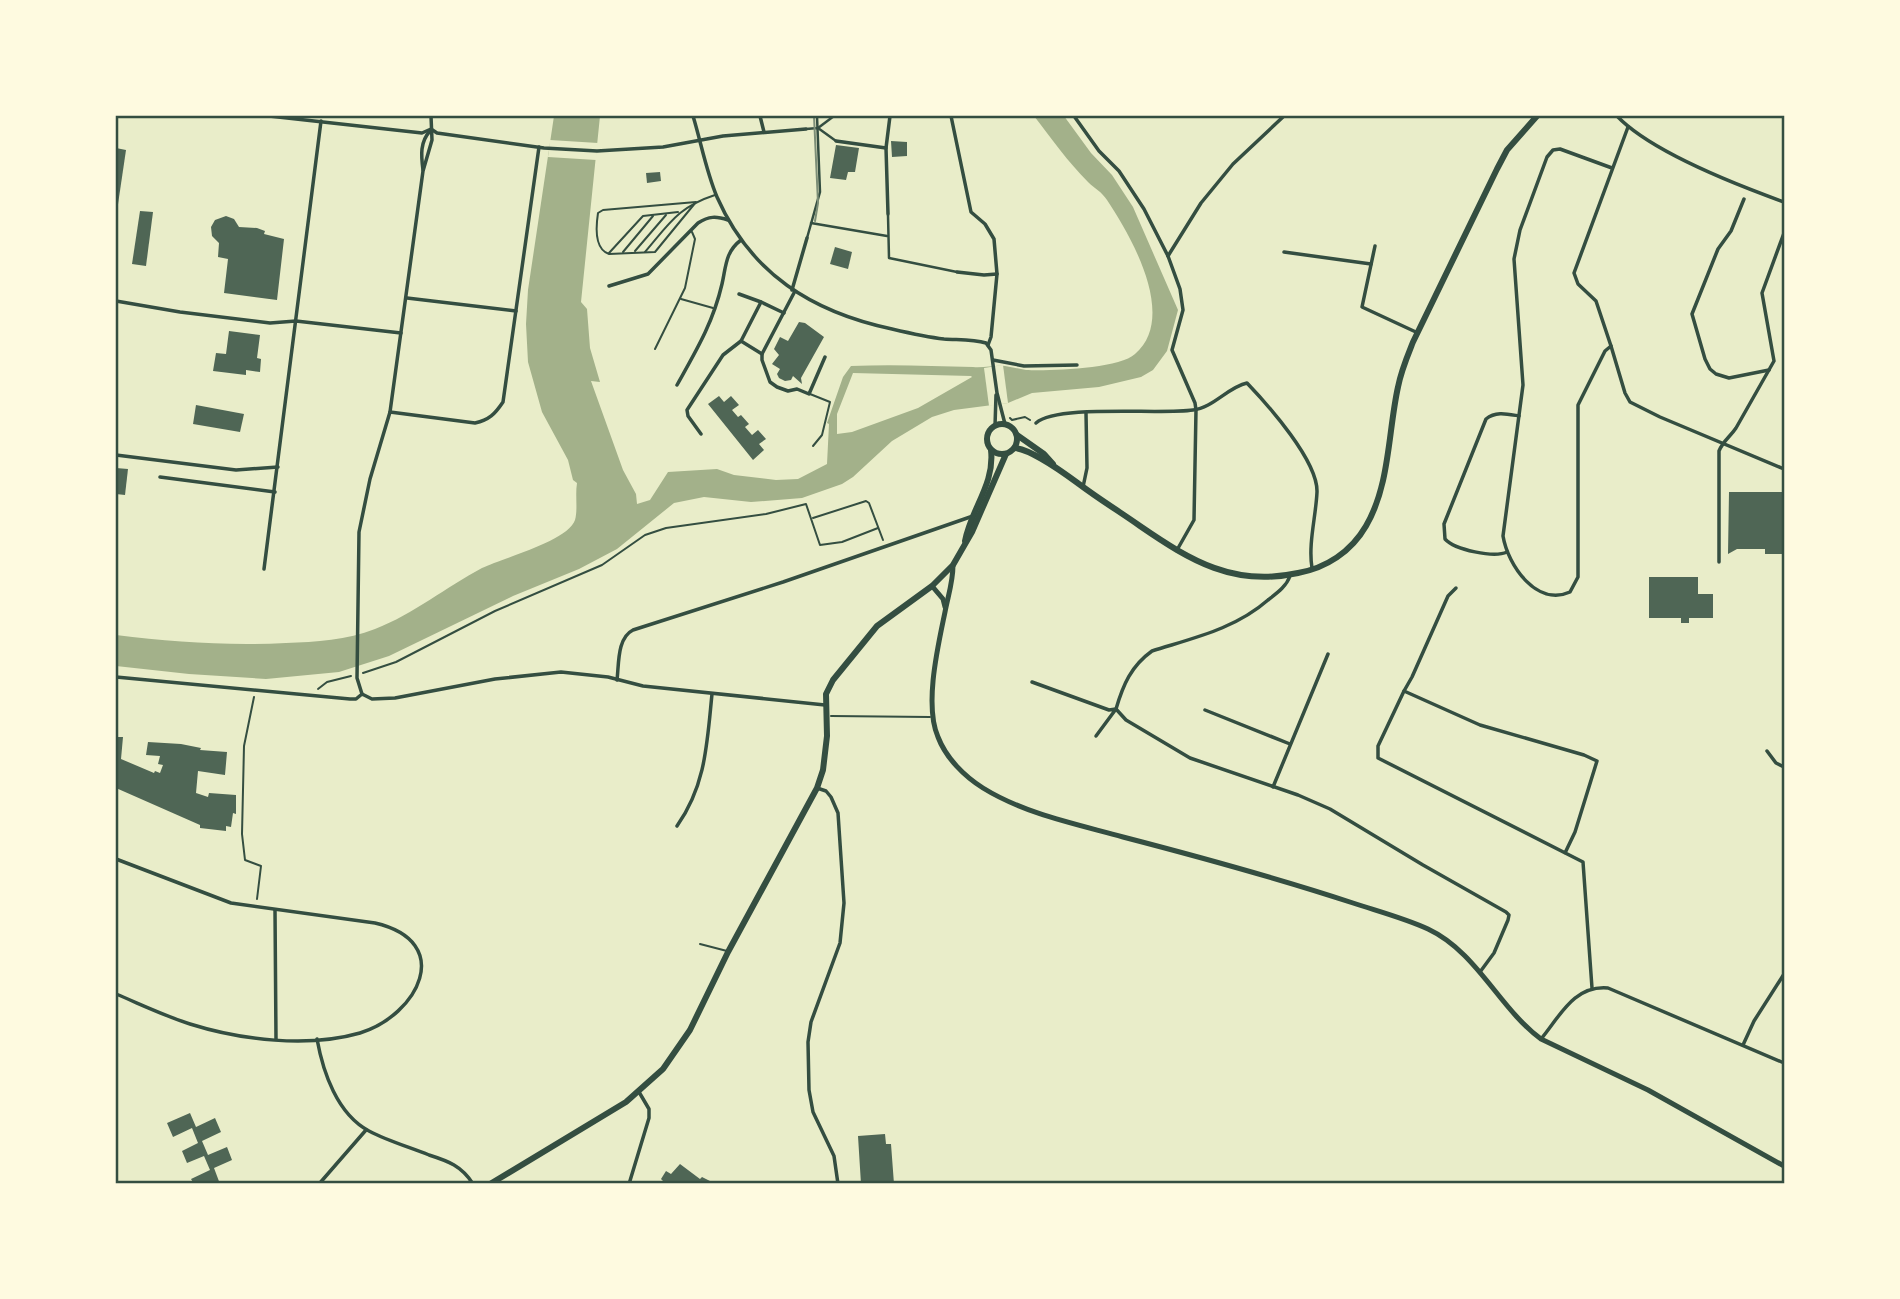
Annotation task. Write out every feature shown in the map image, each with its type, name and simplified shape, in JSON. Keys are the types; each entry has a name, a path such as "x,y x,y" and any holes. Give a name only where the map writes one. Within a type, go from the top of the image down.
{"main road":[{"path":"1015,448 1029,452 1056,468 1177,551 1202,564 1227,572 1262,576 1290,575 1313,570 1332,561 1352,545 1365,529 1374,511 1382,484 1403,366 1418,333 1507,150 1537,116"},
{"path":"964,547 967,530 990,477 991,450 987,436 995,426 1005,424 1014,429 1017,436 1015,448 1006,454 991,450"},
{"path":"1017,436 1044,454 1056,468"},
{"path":"490,1184 626,1102 663,1069 680,1046 728,951 817,788 826,752 826,694 833,680 866,637 889,615 932,586 953,565 983,510 1006,454"},
{"path":"953,565 953,579 945,611 932,696 932,717 938,738 950,759 971,779 1007,800 1052,817 1272,877 1418,925 1445,939 1480,972 1518,1017 1541,1039 1648,1090 1784,1166"},
{"path":"932,586 943,600 945,611"}],"street":[{"path":"269,116 422,133 431,129"},
{"path":"431,116 428,157 423,171 390,412 364,502 358,550 357,678 362,694 372,699 395,698 540,673 583,674 643,686 825,705"},
{"path":"693,116 716,195 728,220 758,261 793,291 825,308 866,323 988,345"},
{"path":"760,116 764,132"},
{"path":"762,354 793,291 820,192 817,116"},
{"path":"431,129 438,133 549,149 597,151 663,147 700,139 818,128 834,116"},
{"path":"890,116 886,148 889,258 957,272 997,274"},
{"path":"951,116 971,212 991,230 994,239 997,274 988,345 1005,424"},
{"path":"1074,116 1099,151 1119,171 1144,209 1168,256 1180,289 1183,310 1172,350 1196,410 1194,520 1177,551"},
{"path":"1168,256 1196,210 1233,164 1284,116"},
{"path":"1617,116 1628,127 1654,144 1738,185 1784,202"},
{"path":"264,569 321,121"},
{"path":"1628,127 1574,273 1578,284 1596,301 1628,399 1644,410 1784,469"},
{"path":"818,128 836,141 886,148"},
{"path":"423,171 422,145 431,129"},
{"path":"390,412 475,423 492,416 503,402 539,147"},
{"path":"1611,346 1605,351 1578,405 1578,578 1570,592 1559,596 1548,595 1534,588 1526,580 1507,552 1503,536 1524,370 1515,295 1514,259 1520,230 1547,157 1553,150 1560,149 1612,168"},
{"path":"1744,199 1731,231 1718,249 1692,314 1704,359 1716,374 1729,378 1769,370"},
{"path":"610,286 648,274 691,229 708,217 728,220"},
{"path":"811,223 888,236"},
{"path":"1719,562 1719,451 1722,443 1731,437 1774,361 1762,293 1784,233"},
{"path":"677,385 702,344 715,309 729,252 741,240"},
{"path":"1375,246 1362,307 1418,333"},
{"path":"1284,252 1371,264"},
{"path":"739,294 784,313"},
{"path":"406,298 516,311"},
{"path":"116,301 270,323 296,321 401,333"},
{"path":"701,434 688,416 688,406 723,355 741,341 761,303"},
{"path":"741,341 762,354 770,382 788,391 797,389 809,394 825,357"},
{"path":"993,360 1024,366 1077,365"},
{"path":"1036,424 1043,418 1086,413 1196,410 1247,383 1280,419 1305,459 1317,485 1311,562 1313,570"},
{"path":"995,426 994,405 997,393"},
{"path":"1083,487 1087,468 1086,413"},
{"path":"1507,552 1499,555 1455,546 1445,539 1444,524 1486,419 1500,413 1519,416"},
{"path":"116,455 236,470 278,467"},
{"path":"160,477 275,492"},
{"path":"617,680 623,639 627,633 973,516"},
{"path":"1096,736 1116,709 1127,678 1143,657 1246,618 1281,590 1290,575"},
{"path":"1456,588 1448,596 1378,746 1378,758 1577,858 1584,866 1592,988"},
{"path":"1273,787 1328,654"},
{"path":"116,677 350,699 356,699 362,694"},
{"path":"1032,682 1109,710 1116,709"},
{"path":"1404,691 1480,725 1597,761 1575,832 1565,853"},
{"path":"677,826 690,808 700,783 712,694"},
{"path":"1116,709 1126,720 1190,758 1298,795 1330,809 1506,912 1509,915 1508,920 1494,953 1480,972"},
{"path":"1205,710 1290,744"},
{"path":"1767,751 1776,763 1784,767"},
{"path":"817,788 826,791 838,813 844,903 840,943 811,1023 808,1042 809,1090 813,1112 834,1156 838,1184"},
{"path":"116,859 216,899 393,928 410,937 420,957 421,972 418,985 402,1008 359,1033 317,1039 237,1035 189,1024 116,994"},
{"path":"275,910 276,1039"},
{"path":"1743,1045 1754,1021 1784,974"},
{"path":"1541,1039 1570,1002 1584,991 1592,988 1613,990 1784,1063"},
{"path":"317,1039 332,1089 346,1111 366,1130 457,1165 473,1184"},
{"path":"629,1184 649,1118 649,1109 639,1092"},
{"path":"319,1184 366,1130"}],"lane":[{"path":"645,252 679,212 716,195"},
{"path":"696,202 655,252 608,254 599,247 597,219 598,213 603,210 696,202"},
{"path":"608,254 642,216 679,212"},
{"path":"634,252 666,214"},
{"path":"622,253 654,216"},
{"path":"655,349 685,288 695,239 691,229"},
{"path":"680,299 715,309"},
{"path":"809,394 830,402 822,435 813,446"},
{"path":"826,716 932,717"},
{"path":"700,944 728,951"}],"path":[{"path":"1007,416 1012,420 1025,417 1036,424"},
{"path":"811,518 866,501 885,545"},
{"path":"313,695 327,682 396,662 495,611 602,565 645,535 666,528 766,514 806,505 820,545 842,542 878,528"},
{"path":"256,907 261,866 245,860 242,834 244,746 257,690"}],"shaded area":[{"path":"554,116 600,116 581,302 587,309 590,348 600,382 591,381 623,470 636,494 637,504 650,500 668,472 717,469 734,475 776,480 798,479 827,464 827,423 843,377 851,366 1001,366 1050,370 1100,366 1127,359 1135,354 1147,338 1152,319 1151,299 1138,255 1105,197 1088,182 1034,116 1064,116 1091,153 1112,175 1133,207 1178,310 1167,351 1153,370 1141,377 1099,387 1032,393 1008,403 954,410 932,417 892,441 842,484 802,498 751,502 704,497 674,503 617,549 389,656 339,672 266,679 116,666 116,635 201,643 264,644 320,641 364,633 403,616 482,568 548,542 570,528 576,516 577,483 573,480 568,460 542,412 528,362 528,290","holes":["853,373 971,376 918,408 852,432 837,434 837,414"]}],"pier":[{"path":"550,140 598,143 596,160 548,157"},
{"path":"1003,365 1008,403 989,406 984,368"}],"building":[{"path":"891,141 907,142 907,156 892,157"},
{"path":"836,145 859,148 855,172 848,172 846,180 830,178"},
{"path":"116,148 126,150 117,211 116,211"},
{"path":"660,172 661,181 647,183 646,173"},
{"path":"140,211 153,212 146,266 132,264"},
{"path":"226,216 234,219 239,227 257,228 265,231 264,234 284,239 277,300 224,293 228,259 218,257 219,243 212,236 211,227 215,220"},
{"path":"835,247 852,252 848,269 830,264"},
{"path":"799,322 805,323 824,337 801,378 802,384 793,376 791,380 785,381 779,378 777,374 780,369 772,364 779,355 774,349 780,337 788,341"},
{"path":"229,331 260,335 257,358 261,359 260,372 246,370 246,375 213,371 216,353 226,354"},
{"path":"719,396 724,402 731,396 739,405 732,410 749,424 745,427 752,435 758,430 766,439 759,444 764,450 753,460 708,404"},
{"path":"196,405 244,414 240,432 193,424"},
{"path":"116,468 128,469 125,495 116,494"},
{"path":"1729,492 1784,492 1784,554 1765,554 1765,549 1737,549 1728,554"},
{"path":"1649,577 1698,577 1698,594 1713,594 1713,618 1689,618 1689,623 1681,623 1681,618 1649,618"},
{"path":"117,737 123,737 121,759 154,773 160,773 163,765 158,764 160,756 146,755 148,742 181,744 201,748 200,750 227,752 225,775 198,771 196,793 208,797 209,793 236,795 236,814 233,813 231,827 226,826 226,831 200,828 200,825 116,788"},
{"path":"190,1113 196,1127 215,1118 221,1132 202,1141 208,1155 227,1147 232,1160 214,1168 220,1184 194,1184 191,1179 210,1170 204,1156 187,1163 182,1151 198,1143 192,1128 173,1137 167,1123"},
{"path":"885,1134 886,1144 891,1144 894,1184 861,1184 858,1136"},
{"path":"680,1164 700,1179 702,1177 716,1184 665,1183 661,1179 666,1171 671,1174"}],"tram line":[{"path":"814,116 818,203 815,221"}]}
